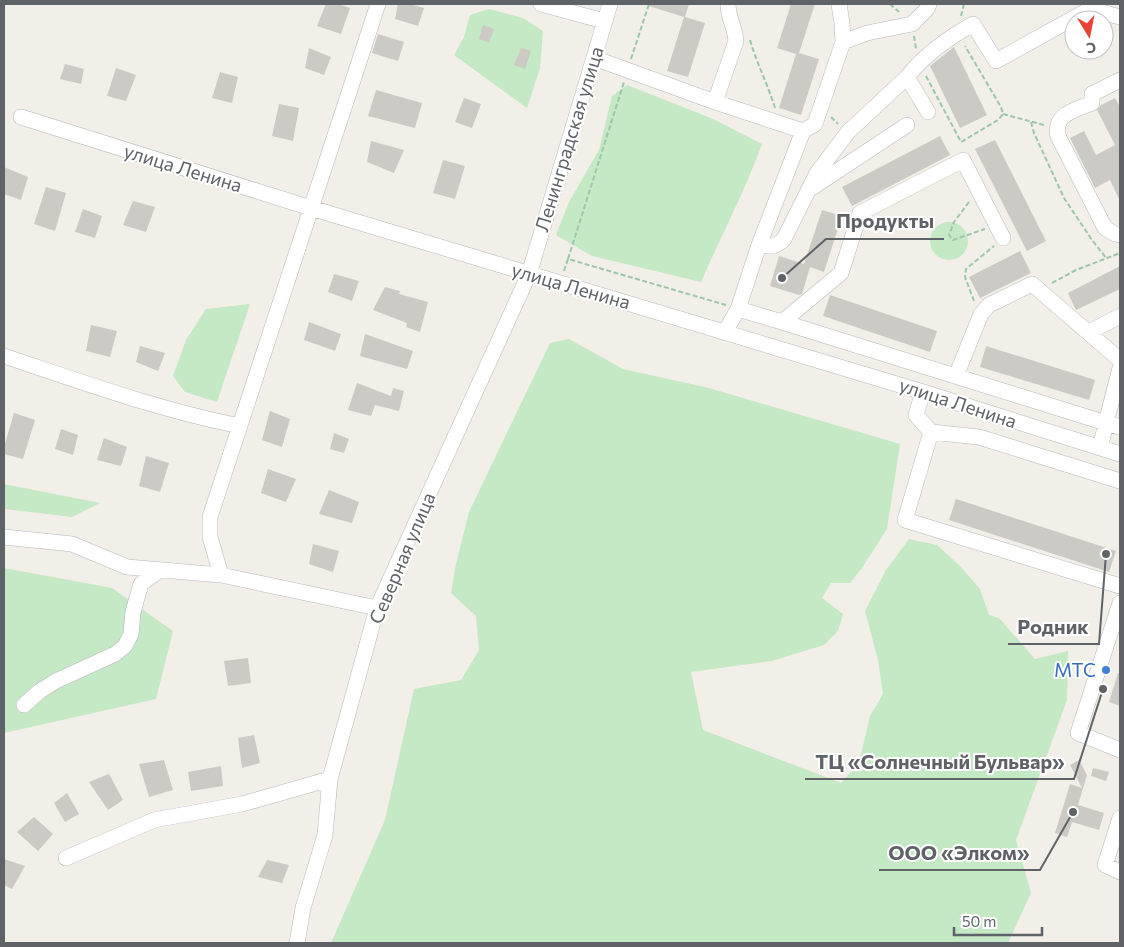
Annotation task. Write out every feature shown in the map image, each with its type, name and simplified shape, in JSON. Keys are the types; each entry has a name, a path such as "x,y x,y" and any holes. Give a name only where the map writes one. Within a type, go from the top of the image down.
{"street":[{"path":"221,575 210,537 210,517 378,4"},
{"path":"541,4 604,21"},
{"name":"Ленинградская улица","path":"529,274 610,4"},
{"path":"715,102 736,41 736,32 730,20 728,4"},
{"path":"725,332 738,308 759,245 803,131 815,124 843,42 839,4"},
{"path":"843,42 868,32 912,24 927,9 929,4"},
{"path":"759,245 769,247 779,244 784,239 817,173 848,132 907,76 918,62 957,33 973,24 996,60 1090,10 1120,17"},
{"path":"594,58 715,102 803,131"},
{"path":"907,76 928,112"},
{"path":"1120,80 1092,94 1092,103 1068,114 1059,121 1056,128 1058,136 1104,228 1120,235"},
{"name":"улица Ленина","path":"21,117 311,208 923,392 1120,454"},
{"path":"809,190 907,125"},
{"path":"782,322 840,273 860,213 963,160 1000,232"},
{"name":"Северная улица","path":"297,943 303,908 325,835 330,779 377,608 529,274"},
{"path":"956,376 981,314 989,305 1032,284 1120,360"},
{"path":"738,308 1113,425"},
{"path":"1089,332 1120,316"},
{"path":"4,356 116,393 205,419 240,426"},
{"path":"1100,448 1113,425 1120,368"},
{"path":"923,392 916,415 931,432 980,437 1120,481"},
{"path":"980,437 988,413"},
{"path":"931,432 905,520 1120,586"},
{"path":"4,537 72,544 127,567 221,575 377,608"},
{"path":"24,705 40,691 56,681 115,654 126,646 131,634 132,612 141,584 160,570"},
{"path":"1120,603 1078,734 1120,750"},
{"path":"66,858 154,820 242,804 330,779"},
{"path":"1120,818 1105,866 1120,872"}],"path":[{"path":"560,283 649,4"},
{"path":"912,24 918,62 961,142 998,120 1003,114"},
{"path":"957,33 1001,107 1003,114"},
{"path":"749,39 755,58 768,84 775,108 786,125"},
{"path":"820,108 848,132"},
{"path":"1003,114 1056,128"},
{"path":"1032,122 1034,133 1064,198 1107,259"},
{"path":"979,192 965,206 954,222 949,235 953,240 1000,232"},
{"path":"981,314 971,295 965,277 966,268 1000,232"},
{"path":"1040,290 1076,270 1120,253"},
{"path":"568,259 738,308"}],"green space":[{"path":"489,9 523,18 543,31 540,68 527,108 454,55 464,37 470,15"},
{"path":"627,85 713,119 762,144 741,196 701,282 592,256 556,235 569,202 599,150 612,96"},
{"path":"949,222 963,227 968,241 963,255 949,260 935,255 930,241 935,227"},
{"path":"250,304 217,402 185,392 173,376 186,340 206,309"},
{"path":"569,339 623,369 709,388 900,444 887,529 850,583 831,583 822,598 843,614 838,631 824,645 772,661 691,672 703,730 841,783 859,763 870,716 883,694 878,660 865,611 886,570 909,539 937,545 961,567 980,589 989,615 999,618 1035,659 1068,651 1067,700 1016,840 1031,893 1008,943 331,943 385,820 414,689 461,680 479,650 476,616 451,593 469,512 550,343"},
{"path":"4,484 100,503 72,517 4,509"},
{"path":"4,568 112,588 173,631 156,699 4,733"}],"building":[{"path":"326,4 338,4 350,8 341,34 317,26"},
{"path":"398,4 410,4 424,8 418,26 395,19"},
{"path":"649,4 689,4 685,17 705,23 688,77 667,71 684,17 649,6"},
{"path":"791,4 815,4 799,53 819,59 801,115 779,108 796,54 777,48"},
{"path":"483,25 494,29 489,43 479,39"},
{"path":"378,34 404,42 398,61 372,53"},
{"path":"954,47 987,115 960,128 930,66"},
{"path":"309,48 331,57 324,75 305,68"},
{"path":"521,48 531,51 525,69 514,65"},
{"path":"65,64 84,69 81,84 60,79"},
{"path":"116,68 136,75 126,101 107,96"},
{"path":"220,72 238,77 232,103 212,98"},
{"path":"376,90 422,103 415,128 368,116"},
{"path":"464,98 481,104 472,128 455,122"},
{"path":"1115,98 1120,107 1120,201 1110,180 1095,188 1070,138 1084,131 1096,155 1115,145 1097,110 1101,105"},
{"path":"279,104 299,108 293,141 272,136"},
{"path":"940,136 950,155 852,206 842,187"},
{"path":"995,140 1046,241 1027,251 975,149"},
{"path":"371,141 404,150 394,173 367,162"},
{"path":"443,160 465,166 455,199 433,193"},
{"path":"4,167 28,177 21,200 4,194"},
{"path":"46,187 66,193 55,231 34,224"},
{"path":"133,201 155,207 146,232 123,225"},
{"path":"83,209 102,216 95,238 75,232"},
{"path":"822,210 842,216 824,272 810,267 802,294 799,295 770,286 779,256 804,264"},
{"path":"1020,251 1031,273 980,298 969,277"},
{"path":"1120,266 1120,289 1076,310 1068,293"},
{"path":"334,274 359,281 352,301 328,292"},
{"path":"385,287 400,291 399,294 428,302 420,332 406,327 407,323 373,310"},
{"path":"830,295 937,331 930,352 823,316"},
{"path":"309,322 341,334 335,351 304,340"},
{"path":"91,325 117,331 110,357 86,351"},
{"path":"365,334 413,351 407,369 360,356"},
{"path":"140,346 165,353 158,371 136,362"},
{"path":"986,346 1095,380 1089,400 980,367"},
{"path":"357,383 391,396 393,388 404,391 399,411 375,405 371,416 348,410"},
{"path":"270,411 290,419 282,447 262,440"},
{"path":"14,413 35,420 23,459 4,454 4,447"},
{"path":"61,429 78,435 73,455 55,449"},
{"path":"334,433 349,439 344,453 330,449"},
{"path":"104,438 127,447 121,466 97,460"},
{"path":"146,456 169,463 160,492 139,486"},
{"path":"268,469 296,479 286,502 261,493"},
{"path":"329,490 359,502 352,523 319,514"},
{"path":"956,499 1116,551 1109,572 949,520"},
{"path":"313,544 339,551 333,572 309,564"},
{"path":"248,658 251,683 228,686 224,661"},
{"path":"1118,673 1120,673 1120,706 1109,702"},
{"path":"254,735 260,763 242,768 238,738"},
{"path":"164,760 173,790 149,797 139,764"},
{"path":"1079,760 1087,775 1078,805 1104,813 1099,830 1072,822 1067,837 1055,833 1070,784 1082,788 1070,765"},
{"path":"221,766 223,786 191,791 188,772"},
{"path":"1093,768 1109,772 1106,781 1091,776"},
{"path":"109,774 123,800 108,810 89,782"},
{"path":"67,793 79,814 65,822 54,803"},
{"path":"34,817 53,834 38,851 17,832"},
{"path":"4,859 25,866 12,889 4,885"},
{"path":"267,860 289,865 282,883 258,877"}],"place":[{"name":"Продукты","path":"782,278"},
{"name":"Родник","path":"1106,554"},
{"name":"МТС","path":"1106,670"},
{"name":"ТЦ «Солнечный Бульвар»","path":"1103,689"},
{"name":"ООО «Элком»","path":"1073,812"}]}
